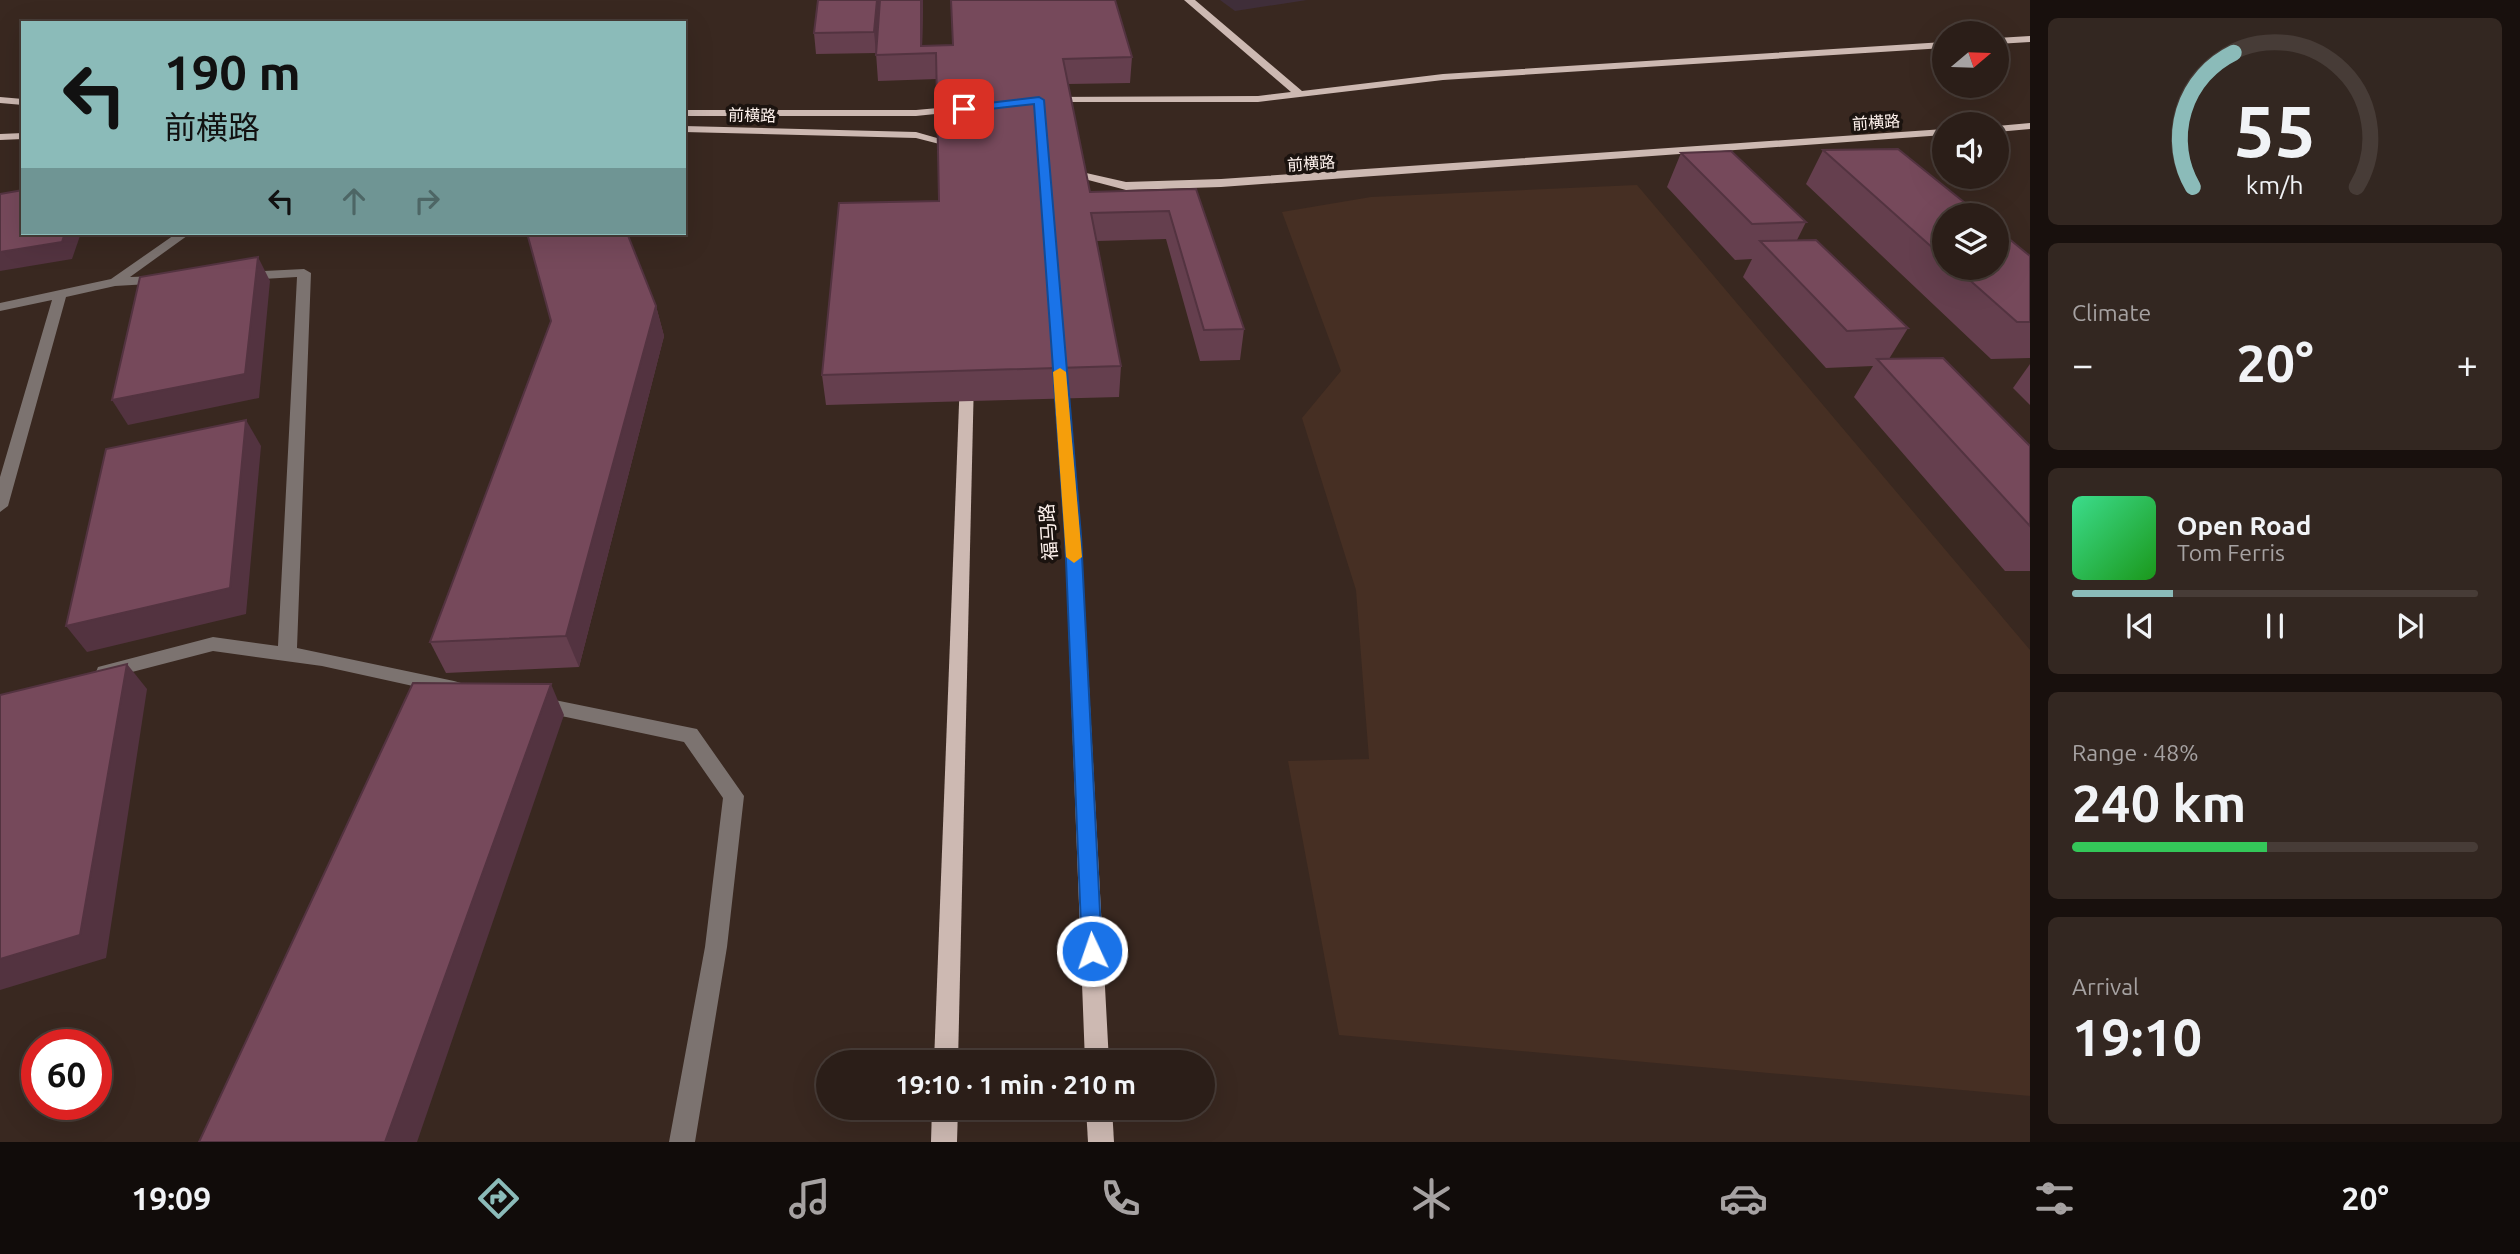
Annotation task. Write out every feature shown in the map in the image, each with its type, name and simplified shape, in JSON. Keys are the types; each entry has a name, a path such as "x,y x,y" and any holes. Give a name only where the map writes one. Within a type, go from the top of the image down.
{"main road":[{"path":"1189,0 1301,95"},
{"path":"2009,40 2030,39"},
{"path":"1039,101 1248,100 1443,77 1932,46"},
{"path":"963,88 967,131"},
{"path":"0,100 21,102"},
{"name":"前横路","path":"686,113 916,113 967,131"},
{"path":"2009,127 2030,126"},
{"name":"前横路","path":"686,129 931,137 967,131"},
{"name":"前横路","path":"1058,171 1126,186 1221,183 1932,133"},
{"path":"0,137 21,136"},
{"path":"946,1050 968,357"},
{"name":"福马路","path":"1059,358 1073,536 1096,1050"},
{"path":"944,1142 945,1120"},
{"path":"1100,1120 1101,1142"}],"lane":[{"path":"115,282 182,235"},
{"path":"223,277 304,273 287,654"},
{"path":"0,307 115,282 183,279"},
{"path":"0,506 61,294"},
{"path":"80,679 214,644 322,659 474,692"},
{"path":"514,700 690,735 734,796 716,947 682,1142"}],"shaded area":[{"path":"1220,0 1307,0 1235,11"},
{"path":"1637,185 2030,650 2030,1096 1339,1035 1288,761 1369,759 1356,590 1302,418 1341,371 1282,212 1371,197"}],"building":[{"path":"818,0 877,0 874,32 814,33"},
{"path":"880,0 921,0 921,46 953,45 951,0 1115,0 1132,57 1063,59 1090,192 1196,189 1244,329 1204,330 1169,211 1091,213 1121,366 822,375 839,203 939,201 936,53 876,55"},
{"path":"1898,149 1932,176 1932,189 1948,189 1965,203 1932,203 1932,247 1823,150"},
{"path":"1731,151 1806,222 1752,224 1681,153"},
{"path":"21,190 21,235 64,235 62,242 0,252 0,194"},
{"path":"528,235 628,235 656,306 566,636 430,642 551,321"},
{"path":"2009,239 2030,256 2030,322 2017,322 1970,280 2009,280"},
{"path":"1816,240 1908,328 1847,331 1760,241"},
{"path":"258,257 245,374 112,400 140,277"},
{"path":"1943,358 2030,446 2030,526 1877,359"},
{"path":"246,420 230,588 66,626 106,449"},
{"path":"127,664 80,935 0,959 0,695"},
{"path":"413,683 551,684 385,1142 199,1142"}],"slow traffic":[{"path":"1060,372 1074,557"}],"route":[{"path":"964,109 1039,100 1073,536 1092,951"}]}
